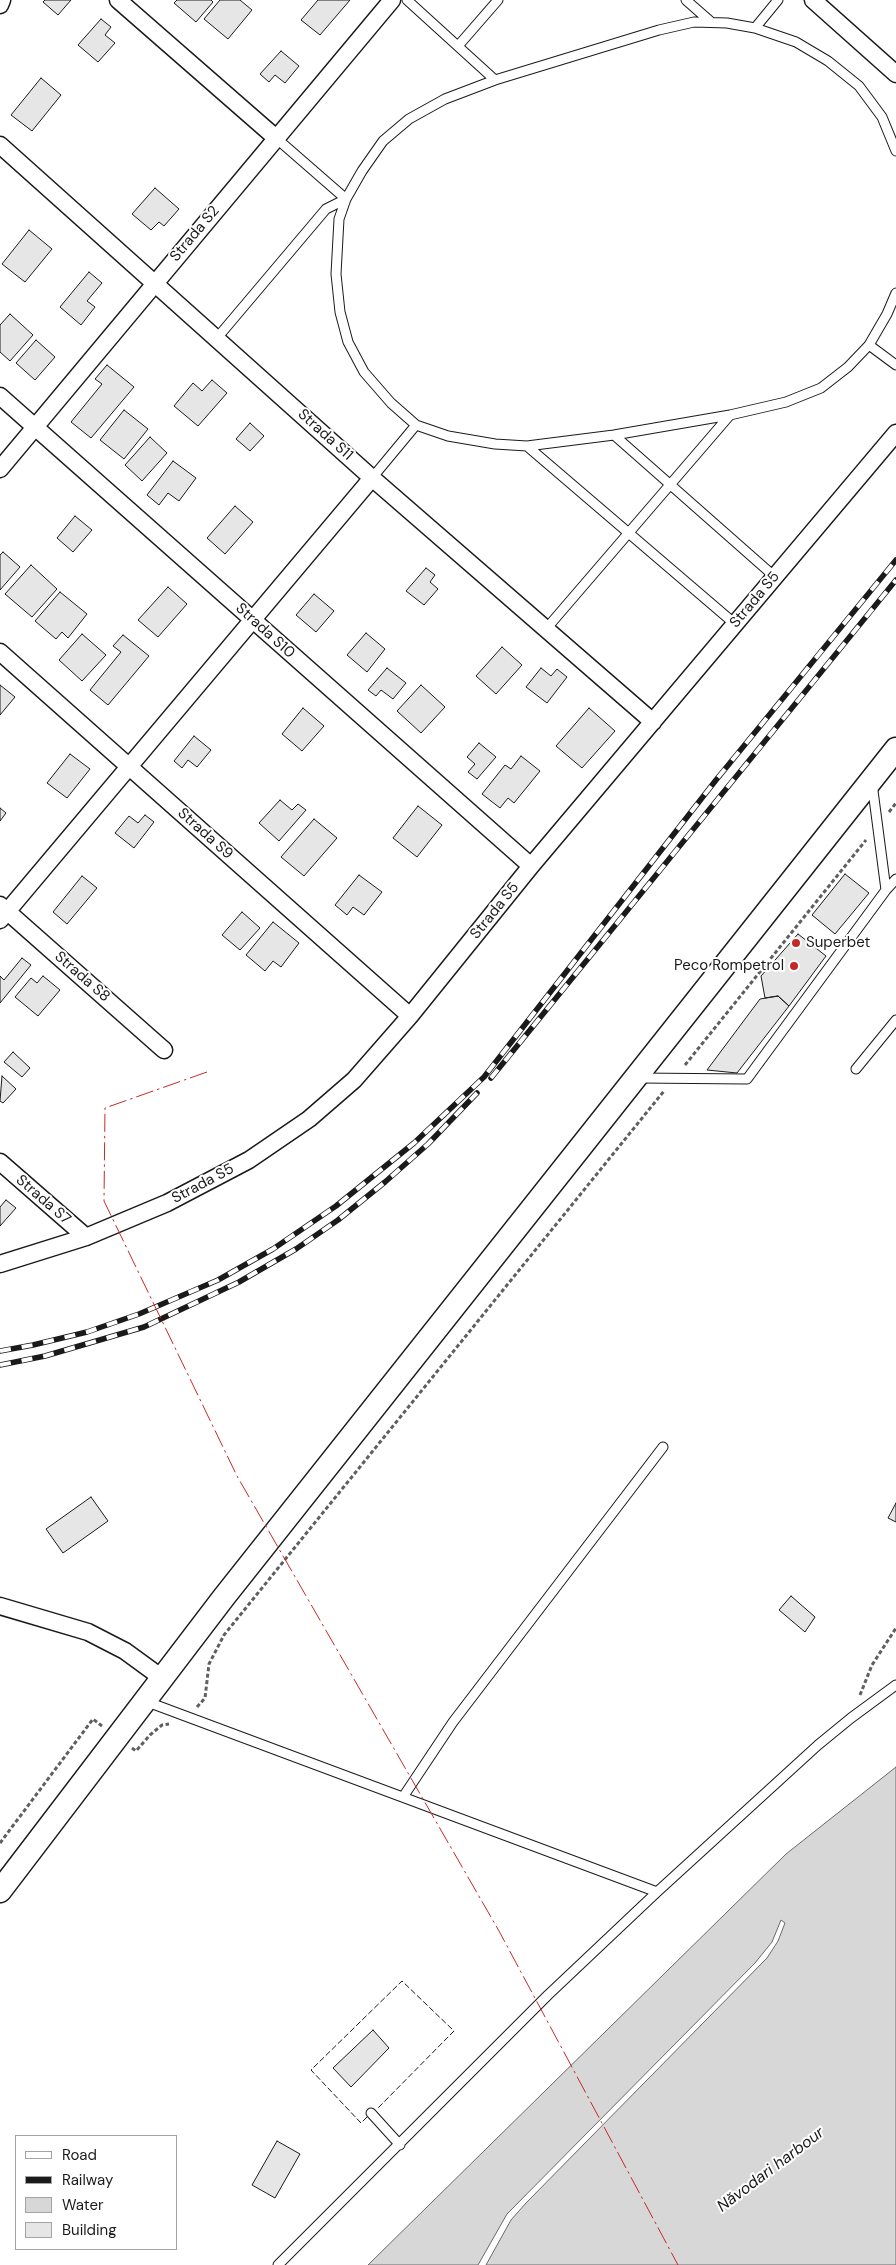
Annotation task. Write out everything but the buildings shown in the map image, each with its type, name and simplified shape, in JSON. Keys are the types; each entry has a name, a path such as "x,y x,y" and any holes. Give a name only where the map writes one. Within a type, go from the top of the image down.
{"main road":[{"path":"0,1891 162,1678 539,1202 634,1078 896,749"}],"street":[{"path":"0,5 2,0"},
{"path":"118,0 276,138"},
{"name":"Strada S2","path":"0,470 392,0"},
{"path":"813,0 896,74"},
{"name":"Strada S11","path":"0,145 156,282 372,478 653,722"},
{"name":"Strada S10","path":"0,396 532,866"},
{"name":"Strada S5","path":"0,1264 86,1237 167,1203 249,1160 301,1124 354,1080 410,1016 532,866 896,433"},
{"path":"3,912 129,767 372,478"},
{"name":"Strada S9","path":"0,652 410,1016"},
{"name":"Strada S8","path":"3,912 164,1050"},
{"name":"Strada S7","path":"0,1162 86,1237"},
{"path":"0,1606 88,1632 125,1651 162,1678"}],"lane":[{"path":"407,0 495,80"},
{"path":"458,46 498,0"},
{"path":"686,0 711,22"},
{"path":"755,28 778,0"},
{"path":"896,151 882,117 859,86 828,60 796,42 755,28 711,22 694,22 659,30 495,80 445,99 409,118 383,142 362,171 346,199 339,219 336,274 340,312 348,342 364,372 391,403 416,425 448,436 471,441 527,446 614,435 730,415 786,402 821,388 848,367 869,345 887,314 896,292"},
{"path":"276,138 346,199"},
{"path":"217,338 326,209 346,199"},
{"path":"869,345 896,365"},
{"path":"546,628 730,415"},
{"path":"372,478 416,425"},
{"path":"614,435 775,577"},
{"path":"527,446 627,534 735,624"},
{"path":"872,780 886,890"},
{"path":"634,1078 747,1078 896,879"},
{"path":"856,1069 896,1020"},
{"path":"402,1797 453,1722 663,1447"},
{"path":"278,2265 548,1995 657,1892 851,1718 896,1685"},
{"path":"145,1701 657,1892"},
{"path":"371,2113 400,2145"}],"path":[{"path":"0,1843 93,1719 136,1751 162,1725 178,1722 188,1717 205,1698 209,1664 224,1636 896,804"},
{"path":"851,1718 872,1665 896,1628"}],"water":[{"name":"Năvodari harbour","path":"896,1767 896,2265 486,2265 511,2220 526,2203 767,1958 778,1941 785,1923 781,1920 772,1942 755,1963 507,2214 478,2265 368,2265 786,1854"}],"railway":[{"path":"0,1351 87,1332 139,1314 218,1280 273,1249 336,1206 414,1143 484,1077 716,780 896,560"},
{"path":"491,1078 896,580"},
{"path":"0,1365 45,1356 144,1327 239,1282 296,1249 338,1220 428,1144 477,1093"}],"fence":[{"path":"367,2117 361,2123 311,2070 402,1981 454,2031 377,2109"}],"power":[{"path":"207,1072 105,1108 104,1201 237,1476 499,1931 678,2265"}],"place":[{"name":"Superbet","path":"796,943"},
{"name":"Peco Rompetrol","path":"794,966"}]}
